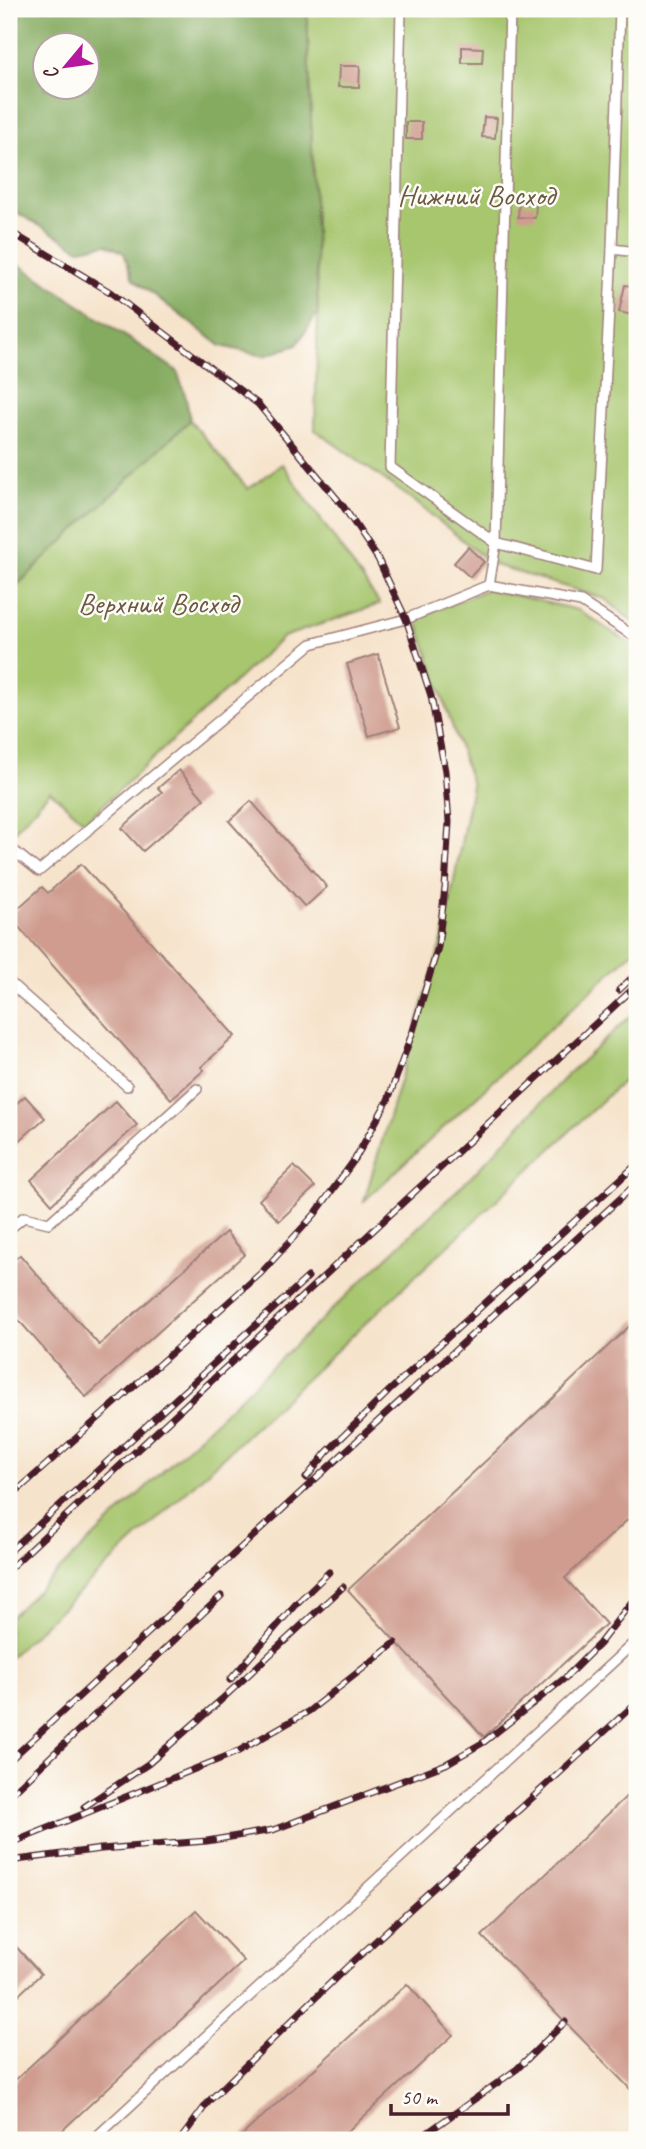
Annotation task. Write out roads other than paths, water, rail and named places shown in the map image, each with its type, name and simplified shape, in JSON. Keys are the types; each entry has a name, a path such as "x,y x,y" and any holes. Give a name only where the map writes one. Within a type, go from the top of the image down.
{"lane":[{"path":"401,9 390,467 496,543 596,570 612,249 620,9"},
{"path":"489,585 496,543 510,9"},
{"path":"612,249 637,252"},
{"path":"9,847 39,871 312,643 406,619 489,585 581,602 637,638"},
{"path":"9,982 127,1086"},
{"path":"9,1229 24,1217 49,1223 197,1089"},
{"path":"93,2140 637,1640"}],"railway":[{"path":"9,231 110,292 258,404 343,506 378,559 406,619 431,696 445,771 449,822 438,947 413,1031 388,1100 355,1159 315,1214 261,1273 9,1498"},
{"path":"619,990 637,973"},
{"path":"9,1569 637,985"},
{"path":"306,1478 327,1452 389,1391 637,1164"},
{"path":"9,1761 637,1183"},
{"path":"9,1552 308,1277"},
{"path":"230,1680 295,1605 329,1572"},
{"path":"84,1807 148,1764 343,1587"},
{"path":"9,1861 101,1849 207,1841 273,1830 446,1764 484,1742 565,1678 599,1644 637,1595"},
{"path":"9,1796 221,1596"},
{"path":"9,1844 237,1752 309,1711 395,1643"},
{"path":"180,2140 209,2101 345,1969 637,1702"},
{"path":"417,2140 517,2069 565,2022"}],"park label":[{"name":"Нижний Восход","path":"476,195"},
{"name":"Верхний Восход","path":"158,603"}]}
